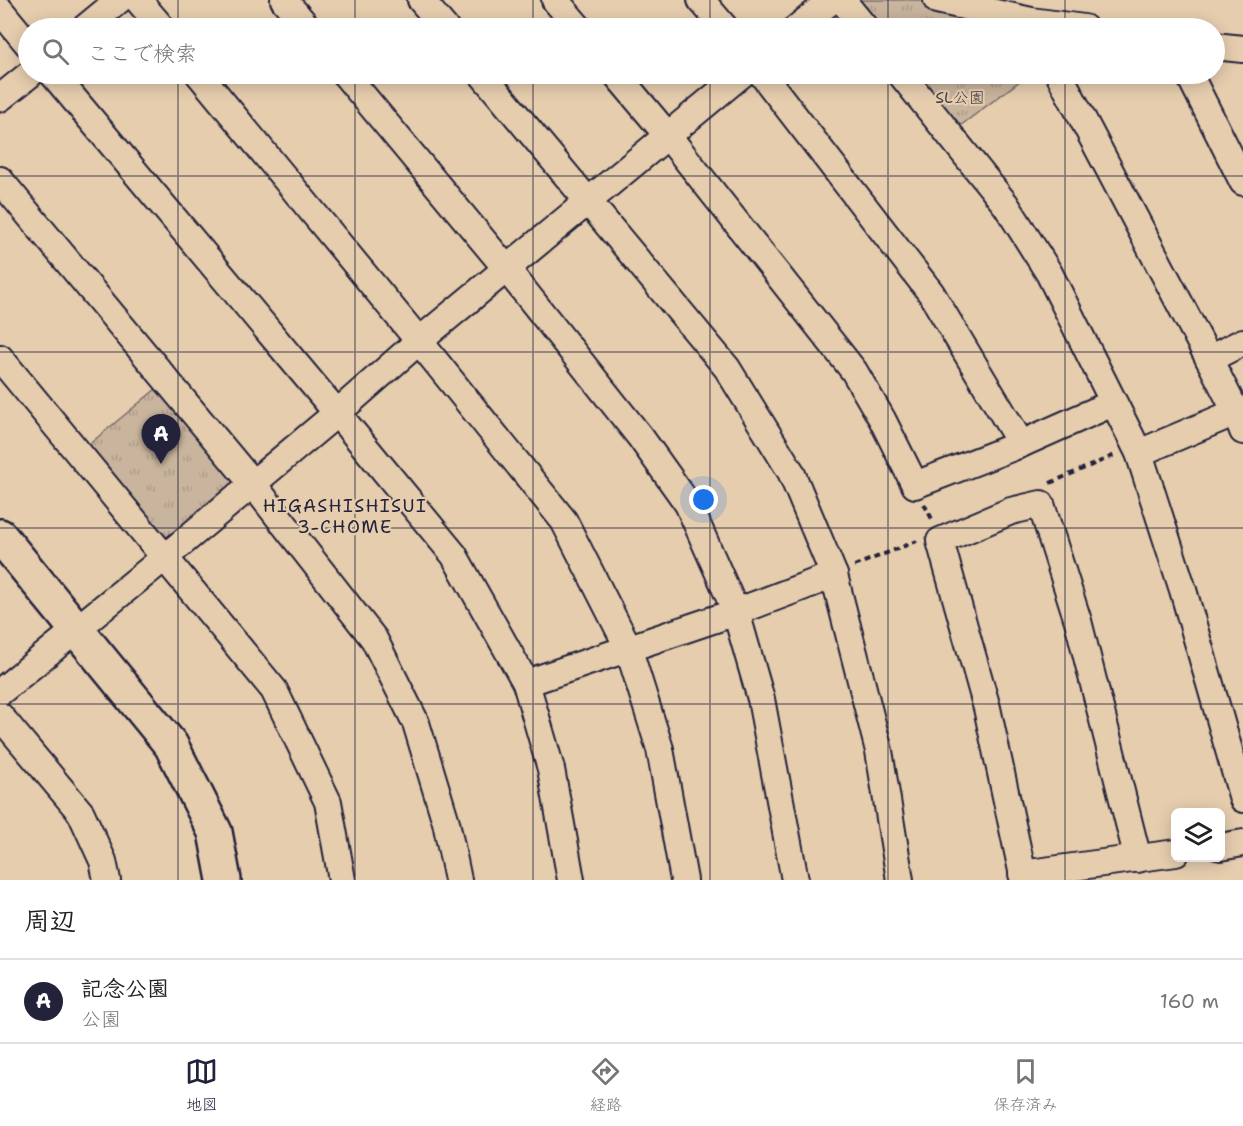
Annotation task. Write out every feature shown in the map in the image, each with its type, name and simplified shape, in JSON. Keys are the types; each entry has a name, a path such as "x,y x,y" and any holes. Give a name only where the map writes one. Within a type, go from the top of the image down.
{"street":[{"path":"97,18 119,0"},
{"path":"138,0 153,18"},
{"path":"284,0 299,18"},
{"path":"421,0 436,18"},
{"path":"555,0 570,18"},
{"path":"701,0 716,18"},
{"path":"810,18 832,0"},
{"path":"842,0 857,18"},
{"path":"937,0 1034,17"},
{"path":"0,10 18,32"},
{"path":"1225,47 1243,49"},
{"path":"0,98 18,84"},
{"path":"60,84 338,412 454,555 526,682 551,769 571,880"},
{"path":"207,84 564,521 628,647 660,749 684,880"},
{"path":"353,84 506,268 641,438 688,504 736,612 761,699 795,880"},
{"path":"490,84 727,368 791,472 834,575 879,751 900,880"},
{"path":"624,84 854,371 882,419 915,485 1021,444 1113,403"},
{"path":"0,692 164,558 506,268 730,84"},
{"path":"770,84 932,293 1021,444"},
{"path":"909,84 1006,206 1048,273 1138,453 1183,590 1243,799"},
{"path":"1064,84 1240,422 1138,453"},
{"path":"1194,84 1243,182"},
{"path":"0,180 252,483 374,639 416,723 446,822 458,880"},
{"path":"1209,359 1243,342"},
{"path":"0,358 274,690 328,802 342,880"},
{"path":"1138,859 1078,621 1041,504 1011,511 940,541 987,708 1023,877 1138,859 1171,854"},
{"path":"0,536 171,746 215,832 224,880"},
{"path":"526,682 736,612 834,575"},
{"path":"0,716 81,813 103,861 107,880"},
{"path":"1225,846 1243,843"}],"path":[{"path":"915,485 938,532 940,541"}],"green space":[{"path":"860,0 918,0 999,18 874,18"},
{"name":"SL公園","path":"922,84 1016,84 956,129"},
{"path":"156,389 236,482 165,541 87,446"}],"place":[{"name":"記念公園","path":"161,464"}],"district":[{"name":"HIGASHISHISUI 3-CHOME","path":"345,516"}]}
